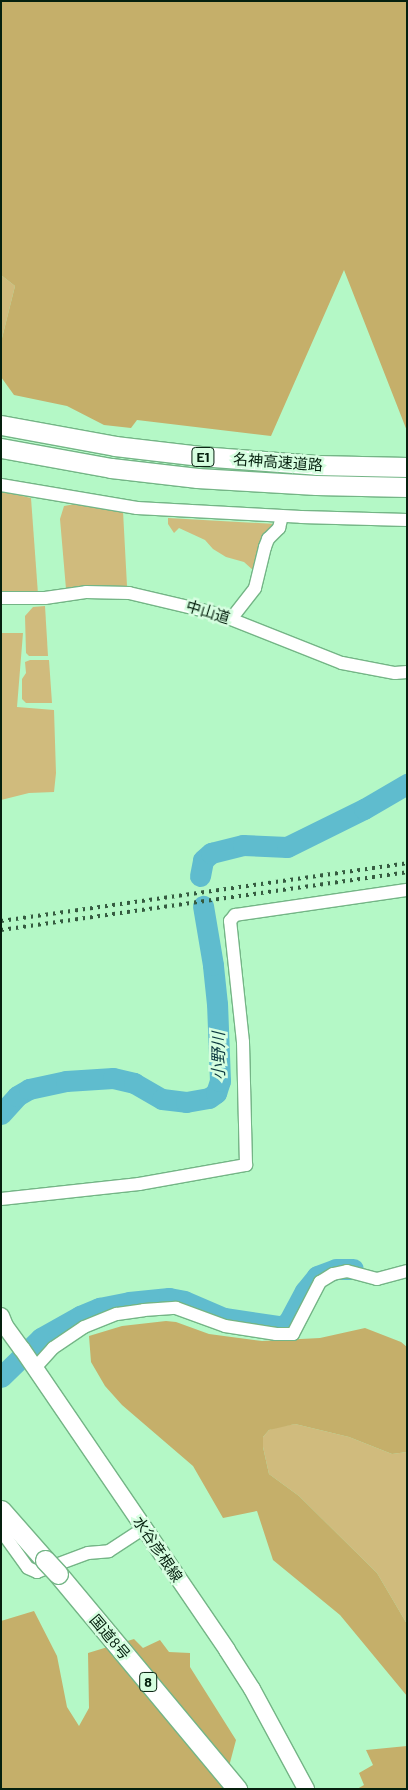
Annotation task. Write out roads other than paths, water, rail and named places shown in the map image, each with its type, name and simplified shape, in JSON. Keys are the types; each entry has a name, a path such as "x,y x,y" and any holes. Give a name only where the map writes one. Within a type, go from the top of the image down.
{"highway":[{"name":"名神高速道路","path":"1,425 115,446 200,456 316,465 407,467"},
{"name":"名神高速道路","path":"1,448 111,468 197,478 316,485 407,487"},
{"name":"国道8号","path":"7,1516 58,1574 237,1789"}],"main road":[{"name":"水谷彦根線","path":"2,1323 29,1359 252,1689 306,1789"}],"street":[{"path":"1,485 137,508 282,516 407,520"},
{"path":"231,619 255,588 265,547 268,540 279,528 282,516"},
{"name":"中山道","path":"1,598 45,598 86,592 129,593 161,599 231,619 342,663 395,672 407,672"},
{"path":"1,1199 139,1184 246,1165 243,1042 230,921 235,915 407,890"},
{"path":"29,1359 53,1348 84,1327 117,1314 144,1310 176,1308 224,1326 276,1334 293,1334 320,1282 333,1274 346,1271 378,1279 407,1270"},
{"path":"7,1516 2,1532 28,1568 37,1572 88,1553 109,1551 144,1528"}],"waterway":[{"name":"小野川","path":"200,876 203,860 211,853 243,845 287,847 364,809 407,784"},
{"name":"小野川","path":"1,1114 17,1096 29,1089 66,1081 113,1078 134,1083 162,1099 186,1102 209,1098 216,1093 220,1081 217,1004 213,965 203,906"},
{"path":"1,1377 41,1338 80,1316 99,1308 129,1302 169,1298 184,1301 224,1318 279,1326 285,1325 289,1321 305,1291 317,1276 336,1269 353,1269"}],"railway":[{"path":"1,921 407,863"},
{"path":"1,930 407,872"}]}
